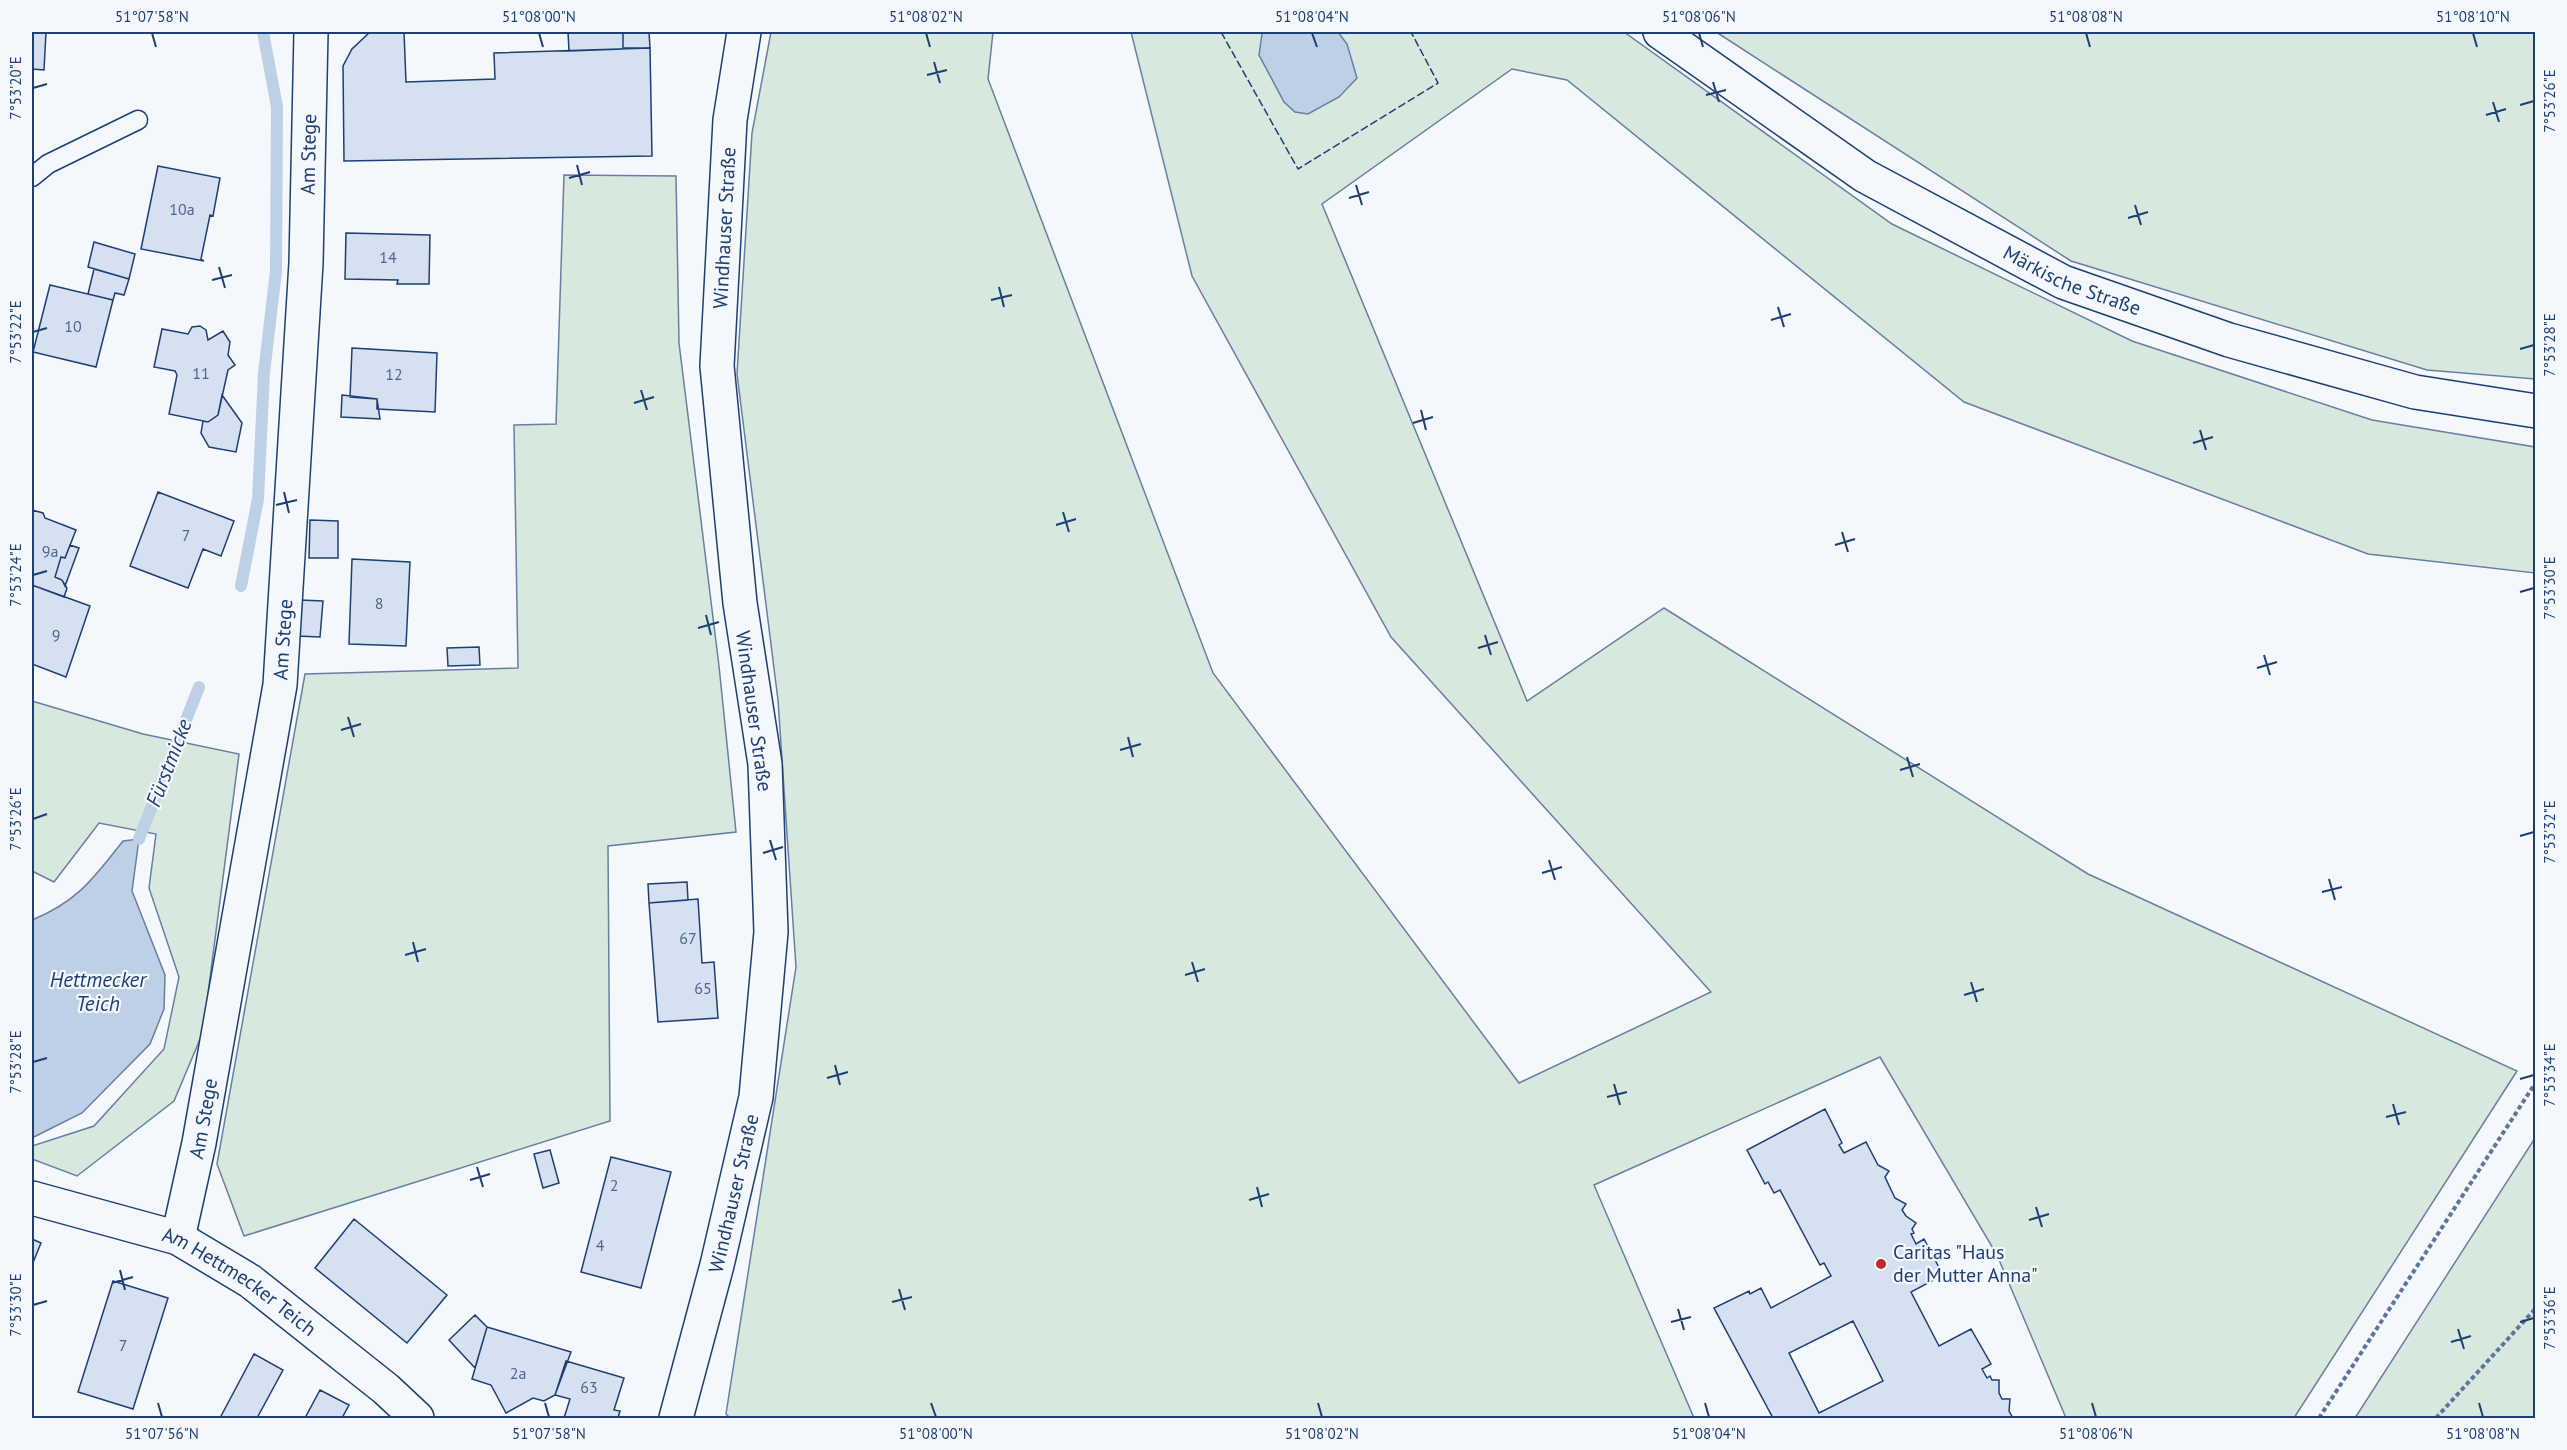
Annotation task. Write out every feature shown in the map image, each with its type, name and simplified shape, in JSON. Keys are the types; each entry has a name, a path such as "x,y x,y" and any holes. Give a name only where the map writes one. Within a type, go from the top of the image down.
{"main road":[{"name":"Am Stege","path":"178,1238 199,1143 280,685 306,263 311,32"},
{"name":"Windhauser Straße","path":"676,1419 717,1265 756,1097 771,932 765,764 740,603 717,366 730,120 744,32"},
{"name":"Märkische Straße","path":"1660,32 1865,176 2063,282 2229,340 2415,392 2535,411"},
{"name":"Am Hettmecker Teich","path":"32,1198 178,1238 250,1281 386,1389 417,1419"}],"lane":[{"path":"32,177 48,164 138,120"}],"path":[{"path":"2319,1419 2535,1082"},
{"path":"2436,1419 2535,1308"}],"shaded area":[{"path":"771,32 993,32 988,79 1213,673 1519,1083 1711,992 1391,637 1192,276 1131,32 1624,32 1892,224 2132,341 2372,420 2535,447 2535,573 2368,554 1964,402 1567,80 1512,69 1322,204 1527,701 1664,608 2088,874 2517,1071 2294,1418 2066,1418 1997,1255 1880,1057 1594,1185 1694,1418 730,1418 726,1414 796,967 778,700 737,374 752,133"},
{"path":"1716,32 2535,32 2535,379 2427,370 2071,261"},
{"path":"564,175 676,176 679,343 719,666 736,832 608,846 610,1121 244,1236 217,1164 305,674 518,668 514,425 556,424"},
{"path":"32,701 143,734 239,754 203,1032 174,1101 77,1176 32,1159 32,1146 94,1126 164,1049 179,977 149,888 156,834 99,823 54,882 32,871"},
{"path":"2535,1138 2535,1418 2355,1418"}],"water":[{"path":"1264,32 1338,32 1347,44 1357,78 1339,97 1308,114 1295,112 1284,102 1259,55"},
{"name":"Hettmecker Teich","path":"139,839 132,891 165,975 164,1009 150,1044 82,1113 32,1138 32,920 61,905 84,888 123,841"}],"building":[{"path":"32,32 46,32 44,70 32,69"},
{"path":"370,32 404,32 406,82 495,79 494,53 650,48 652,156 344,161 343,66 352,49"},
{"path":"568,32 623,32 623,49 569,51"},
{"path":"623,32 649,32 650,48 623,48"},
{"path":"158,166 220,178 213,216 210,215 201,259 204,261 141,249"},
{"path":"346,233 430,235 429,284 397,284 398,280 345,279"},
{"path":"94,242 135,254 129,279 88,267"},
{"path":"94,269 129,279 124,295 115,293 113,300 88,294"},
{"path":"50,285 113,300 96,367 33,352"},
{"path":"200,326 206,330 208,340 223,331 230,342 228,355 235,365 228,370 218,415 208,422 169,414 177,375 175,371 154,367 162,329 188,334 192,327"},
{"path":"352,348 437,353 435,412 377,409 377,399 350,397"},
{"path":"222,395 242,423 236,452 209,447 201,433 203,421 208,422 218,415"},
{"path":"342,395 377,399 380,419 341,417"},
{"path":"158,492 234,521 221,556 203,549 188,588 130,566"},
{"path":"32,510 43,513 45,518 76,530 65,558 61,557 55,577 62,580 67,588 64,597 32,585"},
{"path":"310,520 338,521 338,558 309,558"},
{"path":"70,545 79,548 65,586 62,580 55,577 61,557 65,558"},
{"path":"352,559 410,562 406,646 349,644"},
{"path":"32,585 90,606 66,677 32,664"},
{"path":"300,600 323,601 320,637 297,636"},
{"path":"479,647 480,665 448,666 447,648"},
{"path":"687,882 688,900 649,903 648,884"},
{"path":"698,899 702,963 714,962 718,1018 658,1022 649,903"},
{"name":"Caritas \"Haus der Mutter Anna\"","path":"1825,1109 1842,1143 1839,1145 1844,1153 1866,1142 1878,1165 1889,1171 1885,1177 1895,1198 1906,1204 1902,1210 1916,1223 1912,1229 1914,1233 1911,1234 1916,1244 1924,1239 1943,1275 1911,1292 1939,1346 1971,1329 1991,1364 1982,1369 1987,1378 1990,1376 1992,1380 1999,1380 1999,1393 2002,1399 2010,1399 2009,1411 2013,1418 1773,1418 1714,1308 1749,1291 1750,1294 1761,1288 1771,1308 1831,1276 1824,1263 1820,1265 1780,1190 1774,1193 1768,1182 1765,1184 1747,1150","holes":["1853,1321 1883,1381 1819,1413 1789,1353"]},
{"path":"550,1150 559,1183 543,1188 534,1154"},
{"path":"611,1157 671,1172 641,1288 581,1272"},
{"path":"354,1219 447,1295 407,1343 315,1268"},
{"path":"32,1239 41,1243 32,1265"},
{"path":"113,1281 168,1298 133,1409 78,1392"},
{"path":"475,1315 487,1327 475,1368 449,1340"},
{"path":"487,1327 571,1352 555,1395 544,1401 533,1398 506,1413 491,1385 472,1379"},
{"path":"254,1354 283,1370 257,1418 220,1418"},
{"path":"566,1361 624,1378 614,1410 620,1411 618,1418 564,1418 570,1399 555,1395"},
{"path":"320,1390 349,1405 342,1418 305,1418"}],"waterway":[{"path":"241,586 258,499 264,373 276,271 277,107 263,32"},
{"name":"Fürstmicke","path":"139,839 199,687"}],"fence":[{"path":"1221,32 1298,169 1438,83 1411,32"}],"place":[{"name":"Caritas \"Haus der Mutter Anna\"","path":"1881,1264"}]}
